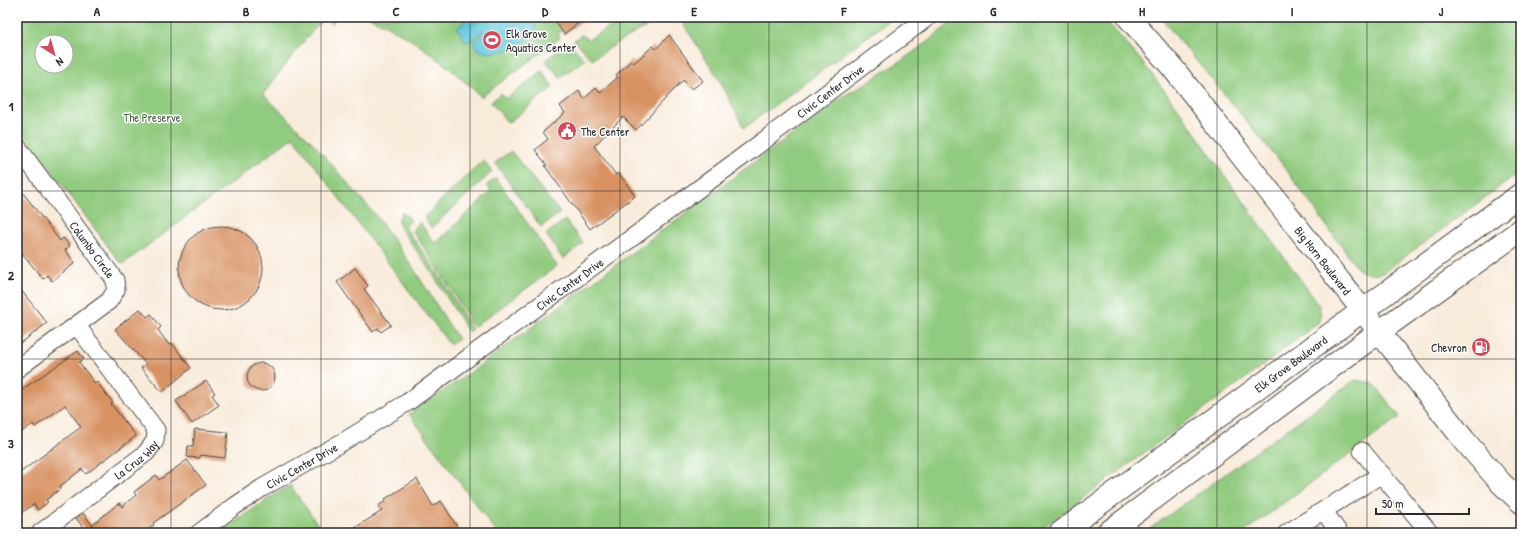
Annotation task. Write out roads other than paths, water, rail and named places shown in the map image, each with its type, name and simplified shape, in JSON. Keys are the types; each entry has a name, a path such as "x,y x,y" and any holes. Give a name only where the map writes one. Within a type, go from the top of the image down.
{"main road":[{"name":"Big Horn Boulevard","path":"1128,17 1172,67 1464,440 1501,483 1521,502"},
{"name":"Elk Grove Boulevard","path":"1060,533 1521,194"},
{"path":"1107,533 1379,332 1521,230"}],"street":[{"name":"Civic Center Drive","path":"199,533 262,488 358,433 408,402 742,157 928,17"},
{"name":"Columbo Circle","path":"17,146 115,280 116,290 109,301 17,370"},
{"name":"La Cruz Way","path":"40,533 146,453 155,442 156,430 77,326"},
{"path":"1362,450 1430,533"},
{"path":"1287,533 1382,474"},
{"path":"1324,511 1339,533"}],"water":[{"path":"469,17 476,24 480,17 530,17 535,25 533,33 516,47 491,53 481,51 474,45 474,42 483,32 481,31 472,40 467,42 463,39 457,28"}],"place":[{"name":"Elk Grove Aquatics Center","path":"492,40"},
{"name":"The Center","path":"567,131"},
{"name":"Chevron","path":"1481,347"}],"park label":[{"name":"The Preserve","path":"152,117"}]}
